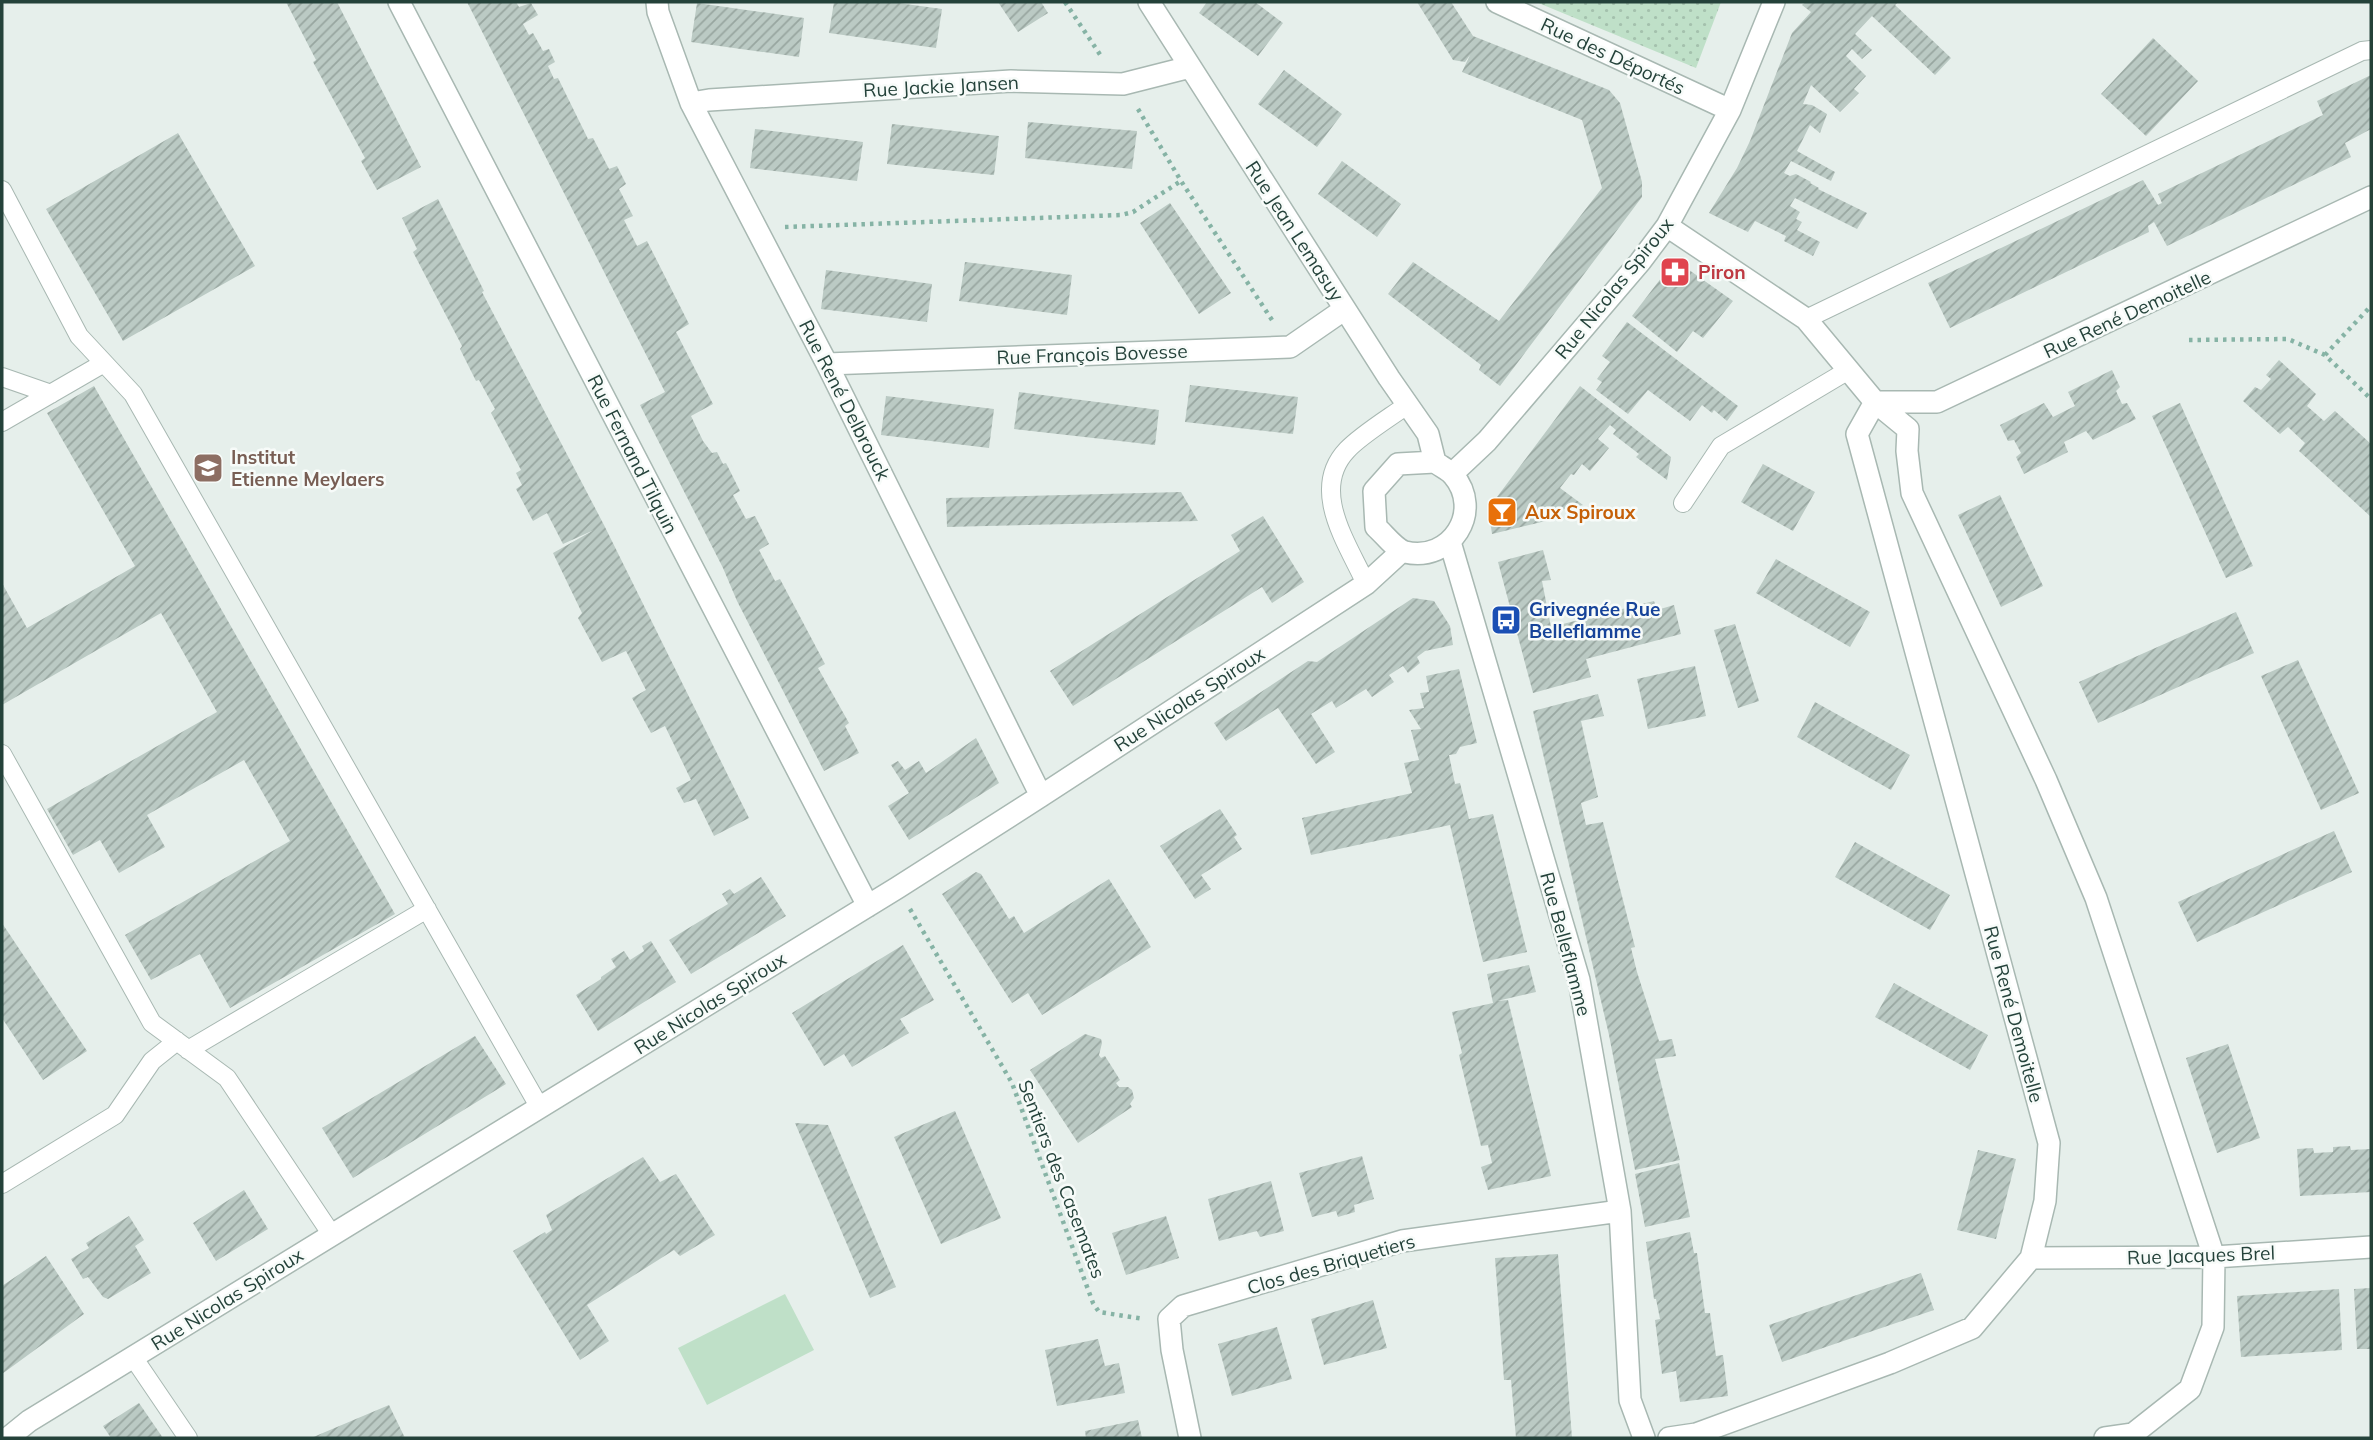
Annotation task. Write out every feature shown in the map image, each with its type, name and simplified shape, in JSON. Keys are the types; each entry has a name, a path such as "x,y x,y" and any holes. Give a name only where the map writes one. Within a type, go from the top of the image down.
{"street":[{"name":"Rue Fernand Tilquin","path":"399,2 868,905"},
{"name":"Rue René Delbrouck","path":"657,2 658,12 691,103 827,364 1041,796"},
{"name":"Rue Jean Lemasuy","path":"1149,2 1428,434 1444,468"},
{"name":"Rue des Déportés","path":"1497,2 1730,110"},
{"name":"Rue Nicolas Spiroux","path":"1444,468 1496,430 1640,262 1667,226 1730,110 1774,2"},
{"name":"Rue Jackie Jansen","path":"691,103 1011,81 1123,84 1190,67"},
{"name":"Rue René Demoitelle","path":"1669,1438 1696,1436 1890,1363 1972,1328 2031,1258 2045,1201 2049,1143 1857,434 1875,402 1937,402 2371,197"},
{"path":"1667,226 1806,319 1875,402 1908,429 1907,451 1912,493 2046,779 2096,898 2214,1257 2213,1327 2190,1389 2133,1434 2105,1438"},
{"path":"1290,348 1345,309"},
{"name":"Rue François Bovesse","path":"827,364 1290,348"},
{"path":"1398,464 1444,468 1464,496 1464,521 1450,542 1428,554 1402,551 1376,527 1374,491 1398,464"},
{"name":"Rue Belleflamme","path":"1450,542 1579,980 1620,1210 1630,1400 1644,1438"},
{"name":"Rue Nicolas Spiroux","path":"8,1438 29,1421 897,888 1366,584 1402,551"},
{"name":"Clos des Briquetiers","path":"1169,1319 1183,1306 1402,1241 1620,1210"},
{"name":"Rue Jacques Brel","path":"2031,1258 2214,1257 2371,1247"},
{"path":"1169,1319 1171,1350 1189,1438"}],"lane":[{"path":"1806,319 2362,51 2371,50"},
{"path":"2,190 79,336 133,394 540,1108"},
{"path":"2,422 104,363"},
{"path":"1683,503 1721,446 1847,371"},
{"path":"2,377 51,394"},
{"path":"1366,584 1331,508 1331,477 1346,451 1407,405"},
{"path":"2,754 152,1023 227,1078 332,1235"},
{"path":"2,1184 115,1115 152,1061 427,909"},
{"path":"133,1357 188,1438"}],"path":[{"path":"1065,2 1123,84 1181,181 1290,348"},
{"path":"755,229 1121,215 1133,212 1181,181"},
{"path":"2325,355 2371,306"},
{"path":"2189,340 2288,339 2325,355 2371,399"},
{"name":"Sentiers des Casemates","path":"897,888 1012,1083 1093,1303 1099,1312 1153,1320 1169,1319"}],"green space":[{"path":"1536,2 1721,2 1696,68"},
{"path":"785,1294 814,1350 707,1405 678,1348"}],"building":[{"path":"286,2 337,2 421,167 377,190 361,161 365,158 313,62 316,60"},
{"path":"467,2 516,2 519,7 531,3 538,15 523,24 529,35 533,33 543,51 549,49 555,62 548,66 554,79 558,78 588,139 593,138 609,169 617,166 626,184 619,189 633,216 624,220 637,246 647,241 689,324 676,332 713,404 691,416 703,441 712,453 717,452 723,464 726,463 740,491 733,495 746,519 755,516 769,544 759,550 775,581 780,579 825,664 818,668 849,723 845,726 859,753 824,771 640,405 665,392"},
{"path":"834,2 891,2 942,9 936,48 829,33"},
{"path":"998,2 1041,2 1048,13 1018,32"},
{"path":"1207,2 1255,2 1283,23 1258,56 1199,13"},
{"path":"1417,2 1451,2 1473,36 1609,90 1620,103 1642,182 1642,197 1500,386 1479,370 1481,365 1388,294 1413,262 1499,321 1602,188 1582,120 1462,72 1470,55 1465,62 1453,60"},
{"path":"1806,2 1898,2 1895,5 1951,58 1935,75 1872,16 1855,34 1872,50 1862,59 1852,49 1846,56 1866,76 1854,89 1859,93 1840,112 1811,85 1803,104 1812,105 1827,114 1820,133 1810,125 1797,151 1835,172 1831,181 1791,161 1784,173 1790,176 1796,174 1818,189 1867,213 1857,229 1795,198 1790,206 1800,212 1796,219 1802,222 1797,230 1820,242 1813,256 1784,241 1786,236 1755,221 1748,232 1709,213 1750,141 1792,33 1811,12 1802,5"},
{"path":"697,3 804,18 799,57 691,42"},
{"path":"2153,38 2198,81 2146,136 2101,94"},
{"path":"1284,70 1342,114 1317,147 1258,104"},
{"path":"2371,75 2371,129 2345,143 2351,157 2167,246 2154,222 2148,226 2149,232 1950,328 1928,283 2143,180 2158,205 2162,203 2158,194 2323,115 2317,101"},
{"path":"1028,122 1137,131 1132,169 1025,158"},
{"path":"892,124 999,136 994,175 887,164"},
{"path":"755,129 863,142 857,181 750,168"},
{"path":"178,133 255,266 123,341 46,209"},
{"path":"1342,161 1401,204 1377,237 1318,194"},
{"path":"438,199 484,291 482,292 604,525 749,818 714,836 696,799 684,803 676,788 691,780 665,726 651,733 632,698 646,690 626,651 602,662 578,618 582,613 553,553 594,530 563,544 547,513 533,521 516,489 522,485 516,473 521,470 491,413 495,409 479,380 476,381 460,349 462,346 413,252 417,249 402,218"},
{"path":"1170,203 1231,293 1199,314 1140,223"},
{"path":"1675,260 1733,301 1703,338 1693,331 1677,352 1632,316"},
{"path":"965,262 1072,275 1067,315 959,301"},
{"path":"826,270 932,284 927,322 821,309"},
{"path":"1627,322 1738,406 1727,421 1714,410 1712,413 1702,405 1690,421 1648,390 1628,414 1596,390 1602,382 1597,379 1610,362 1602,356"},
{"path":"2279,360 2316,394 2307,406 2324,421 2335,411 2371,444 2371,517 2299,451 2305,443 2288,427 2280,434 2243,401 2255,387 2261,390 2271,379 2266,375"},
{"path":"2112,370 2120,387 2116,391 2122,404 2127,403 2136,419 2093,440 2086,431 2064,442 2068,452 2024,474 2016,457 2021,453 2014,440 2008,441 2000,425 2044,403 2053,417 2075,406 2068,392"},
{"path":"1190,385 1298,397 1293,434 1185,422"},
{"path":"94,386 395,914 230,1008 200,954 151,980 125,935 290,841 244,760 147,815 165,847 119,873 100,840 73,855 47,809 217,712 161,613 2,705 2,583 27,628 135,566 47,413"},
{"path":"1580,386 1671,457 1667,480 1636,457 1639,454 1613,434 1616,430 1610,425 1598,439 1609,448 1590,471 1582,464 1560,488 1583,505 1552,512 1554,519 1492,534 1489,513 1494,501"},
{"path":"1019,392 1159,410 1155,445 1014,429"},
{"path":"886,396 994,409 989,448 881,435"},
{"path":"2180,403 2253,566 2226,578 2152,416"},
{"path":"1763,464 1815,492 1793,531 1741,502"},
{"path":"1181,492 1198,521 947,527 946,498"},
{"path":"2000,495 2043,586 2001,607 1958,515"},
{"path":"1263,516 1304,582 1272,603 1262,587 1073,706 1050,671 1240,551 1231,535"},
{"path":"1543,550 1551,580 1542,581 1551,627 1654,601 1657,610 1674,605 1681,634 1586,659 1591,677 1533,693 1498,562"},
{"path":"1776,559 1870,612 1850,647 1756,593"},
{"path":"1413,598 1434,601 1450,626 1453,645 1425,651 1417,657 1420,663 1408,673 1403,666 1389,675 1394,682 1372,697 1366,689 1336,708 1332,701 1311,714 1335,752 1316,764 1278,708 1226,741 1214,723 1308,661 1317,662"},
{"path":"2236,612 2254,653 2098,723 2079,682"},
{"path":"1735,624 1759,701 1738,708 1714,630"},
{"path":"2298,660 2359,793 2321,810 2261,676"},
{"path":"1695,666 1706,716 1648,729 1637,679"},
{"path":"1459,669 1477,743 1460,747 1456,754 1449,755 1455,784 1460,783 1469,819 1493,814 1527,952 1483,962 1450,825 1311,855 1302,818 1412,793 1404,763 1419,760 1411,730 1421,729 1409,710 1424,708 1420,693 1429,692 1426,676"},
{"path":"1598,694 1604,716 1581,721 1598,797 1581,803 1586,825 1603,822 1635,947 1631,948 1637,972 1659,1041 1672,1039 1676,1056 1655,1059 1680,1160 1635,1170 1609,1035 1533,711"},
{"path":"1815,702 1910,755 1891,790 1797,737"},
{"path":"976,738 999,783 909,840 888,806 909,793 891,765 898,761 905,770 919,761 926,773"},
{"path":"1220,809 1237,835 1234,837 1242,849 1201,875 1211,889 1195,899 1160,846"},
{"path":"2334,831 2352,872 2197,942 2178,902"},
{"path":"1855,842 1950,895 1930,930 1835,877"},
{"path":"976,872 981,874 1009,919 1014,916 1024,933 1109,879 1151,947 1042,1015 1028,993 1012,1003 942,894"},
{"path":"761,877 786,916 691,974 669,940 728,904 722,894 730,889 734,894"},
{"path":"2,923 87,1051 43,1080 2,1018"},
{"path":"651,941 676,982 598,1031 576,995 616,967 611,959 624,951 630,960 644,951 642,946"},
{"path":"903,945 934,1000 900,1019 909,1033 852,1067 844,1054 824,1066 792,1013"},
{"path":"1529,965 1536,992 1497,1001 1508,1000 1551,1176 1488,1190 1481,1167 1492,1163 1488,1145 1481,1146 1459,1055 1462,1053 1452,1012 1493,1003 1487,974"},
{"path":"1894,983 1988,1035 1970,1070 1875,1017"},
{"path":"1085,1034 1101,1039 1099,1055 1101,1058 1105,1056 1120,1080 1116,1083 1119,1087 1128,1087 1134,1098 1130,1104 1132,1107 1078,1143 1030,1070"},
{"path":"475,1036 506,1084 353,1178 322,1128"},
{"path":"2228,1044 2260,1138 2217,1153 2186,1058"},
{"path":"955,1111 1001,1218 941,1244 894,1137"},
{"path":"795,1123 828,1125 896,1287 870,1298"},
{"path":"2350,1146 2351,1150 2371,1149 2371,1192 2300,1196 2297,1149 2313,1148 2314,1153 2333,1152 2333,1147"},
{"path":"1978,1150 2016,1159 1996,1239 1957,1230"},
{"path":"1362,1156 1374,1199 1354,1205 1355,1212 1338,1217 1336,1211 1312,1217 1299,1173"},
{"path":"643,1157 660,1182 676,1174 715,1235 680,1256 674,1250 587,1305 609,1341 580,1360 513,1251 552,1230 546,1215"},
{"path":"1679,1163 1690,1217 1645,1227 1635,1174"},
{"path":"1271,1181 1284,1231 1260,1237 1257,1231 1219,1241 1208,1199"},
{"path":"244,1190 268,1229 216,1261 193,1223"},
{"path":"129,1216 144,1240 135,1246 151,1273 108,1299 103,1297 88,1277 83,1279 71,1259 89,1248 86,1243"},
{"path":"1166,1216 1179,1258 1126,1275 1112,1233"},
{"path":"1690,1232 1694,1253 1697,1253 1705,1313 1710,1313 1716,1356 1723,1355 1728,1396 1680,1402 1676,1371 1662,1374 1655,1320 1660,1319 1654,1299 1646,1242"},
{"path":"1558,1254 1572,1438 1516,1438 1511,1380 1504,1380 1495,1258"},
{"path":"46,1256 84,1314 2,1374 2,1286"},
{"path":"1921,1273 1934,1310 1782,1362 1769,1325"},
{"path":"2371,1288 2371,1349 2357,1349 2354,1289"},
{"path":"2339,1289 2342,1350 2241,1357 2237,1296"},
{"path":"1373,1300 1387,1348 1324,1365 1311,1319"},
{"path":"1277,1327 1292,1379 1232,1396 1218,1344"},
{"path":"1098,1339 1105,1366 1119,1363 1125,1393 1057,1406 1045,1350"},
{"path":"139,1403 163,1438 111,1438 103,1426"},
{"path":"389,1405 405,1438 311,1438"},
{"path":"1138,1420 1142,1438 1086,1438 1085,1431"}],"place":[{"name":"Piron","path":"1675,272"},
{"name":"Institut Etienne Meylaers","path":"208,468"},
{"name":"Aux Spiroux","path":"1502,512"},
{"name":"Grivegnée Rue Belleflamme","path":"1506,620"}]}
